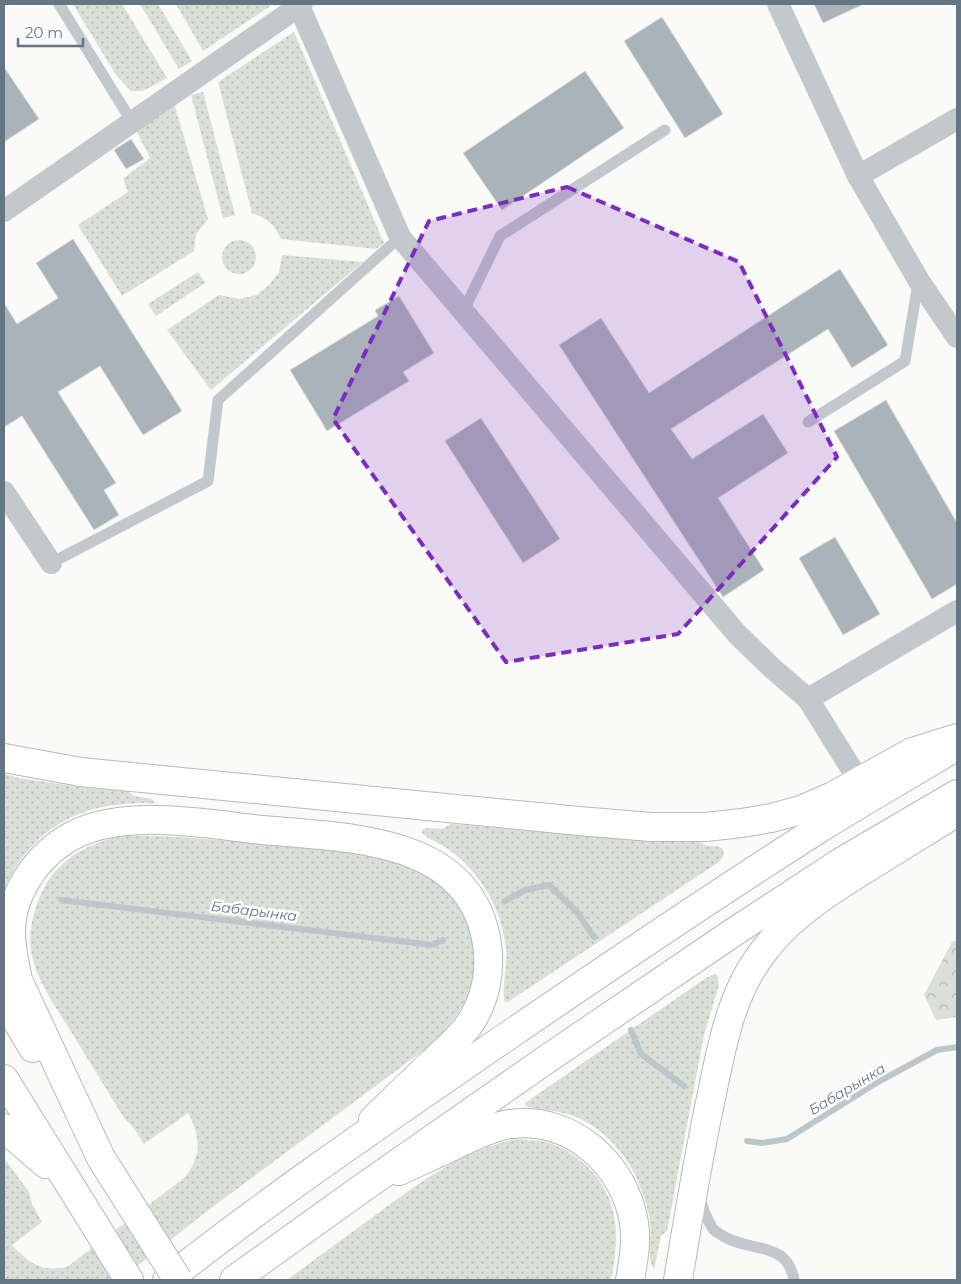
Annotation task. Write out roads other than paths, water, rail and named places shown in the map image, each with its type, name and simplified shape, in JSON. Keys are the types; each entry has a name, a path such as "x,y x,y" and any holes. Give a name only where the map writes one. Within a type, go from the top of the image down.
{"main road":[{"path":"4,758 81,772 651,827 705,827 771,818 801,810 833,796 912,752 957,738"},
{"path":"167,1280 226,1234 339,1152 713,897 819,828 957,746"},
{"path":"234,1280 361,1188 734,932 842,862 957,794"},
{"path":"678,1280 695,1171 728,1024 733,1007 750,970 767,946 798,915 830,891 957,812"},
{"path":"101,1158 18,980 12,953 11,931 15,907 23,886 45,856 65,840 86,829 110,822 132,820 182,821 360,839 387,845 419,856 438,866 457,881 470,897 480,917 488,953 488,972 485,990 478,1008 456,1040 339,1152"},
{"path":"4,999 178,1280"},
{"path":"4,1079 129,1280"},
{"path":"361,1188 485,1131 509,1124 527,1122 548,1126 570,1134 589,1145 608,1164 619,1180 629,1201 634,1224 635,1252 630,1280"},
{"path":"4,1128 67,1182"}],"street":[{"path":"4,211 300,4 400,236 737,634 808,699 859,781"},
{"path":"778,4 858,176 919,281 957,337"},
{"path":"858,176 957,119"},
{"path":"4,492 51,563"},
{"path":"808,699 957,611"}],"lane":[{"path":"59,4 132,122"},
{"path":"463,312 500,236 665,130"},
{"path":"51,563 208,481 218,400 400,236"},
{"path":"808,422 905,361 919,281"},
{"path":"695,1171 702,1208 714,1230 731,1241 774,1251 785,1258 794,1280"}],"waterway":[{"name":"Бабарынка","path":"505,901 525,890 549,885 577,912 594,937"},
{"name":"Бабарынка","path":"61,900 432,945 443,940"},
{"name":"Бабарынка","path":"631,1030 641,1054 684,1086"},
{"name":"Бабарынка","path":"747,1141 762,1143 787,1139 878,1082 937,1050 957,1047"}]}
